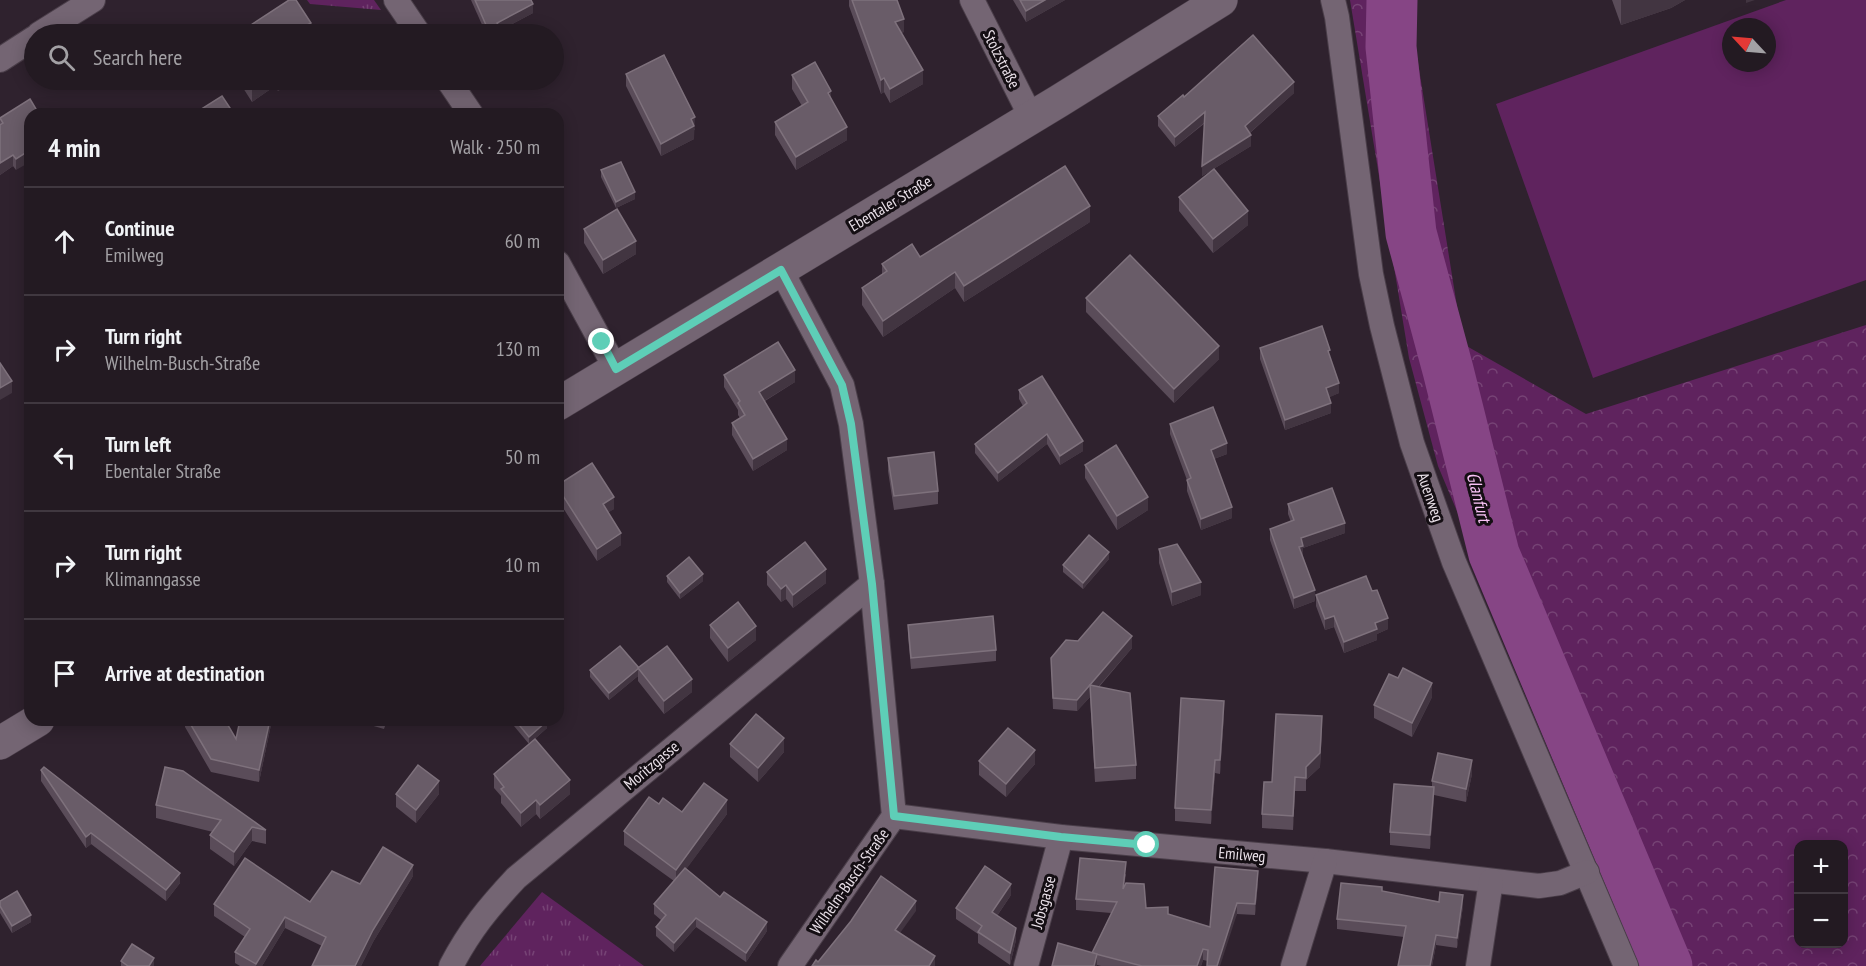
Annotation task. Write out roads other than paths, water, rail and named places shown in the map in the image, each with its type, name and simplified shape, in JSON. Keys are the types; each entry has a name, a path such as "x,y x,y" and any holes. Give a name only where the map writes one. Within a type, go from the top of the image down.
{"main road":[{"name":"Ebentaler Straße","path":"564,400 1221,0"},
{"path":"0,743 28,726"}],"street":[{"path":"55,24 93,0"},
{"path":"396,0 412,24"},
{"name":"Stolzstraße","path":"972,0 1031,117"},
{"name":"Auenweg","path":"1333,0 1371,274 1412,443 1454,562 1626,966"},
{"path":"0,60 24,44"},
{"path":"455,90 467,108"},
{"name":"Wilhelm-Busch-Straße","path":"781,270 842,385 851,424 872,584 894,816 790,966"},
{"path":"564,273 616,369"},
{"name":"Moritzgasse","path":"451,966 464,941 485,911 516,878 872,584"},
{"name":"Emilweg","path":"894,816 1061,837 1325,861 1539,886 1560,883 1587,872"},
{"name":"Jobsgasse","path":"1026,966 1061,837"},
{"path":"1293,966 1325,861"},
{"path":"1478,966 1491,881"}],"waterway":[{"name":"Glanfurt","path":"1392,0 1391,47 1411,233 1494,554 1667,966"}]}
